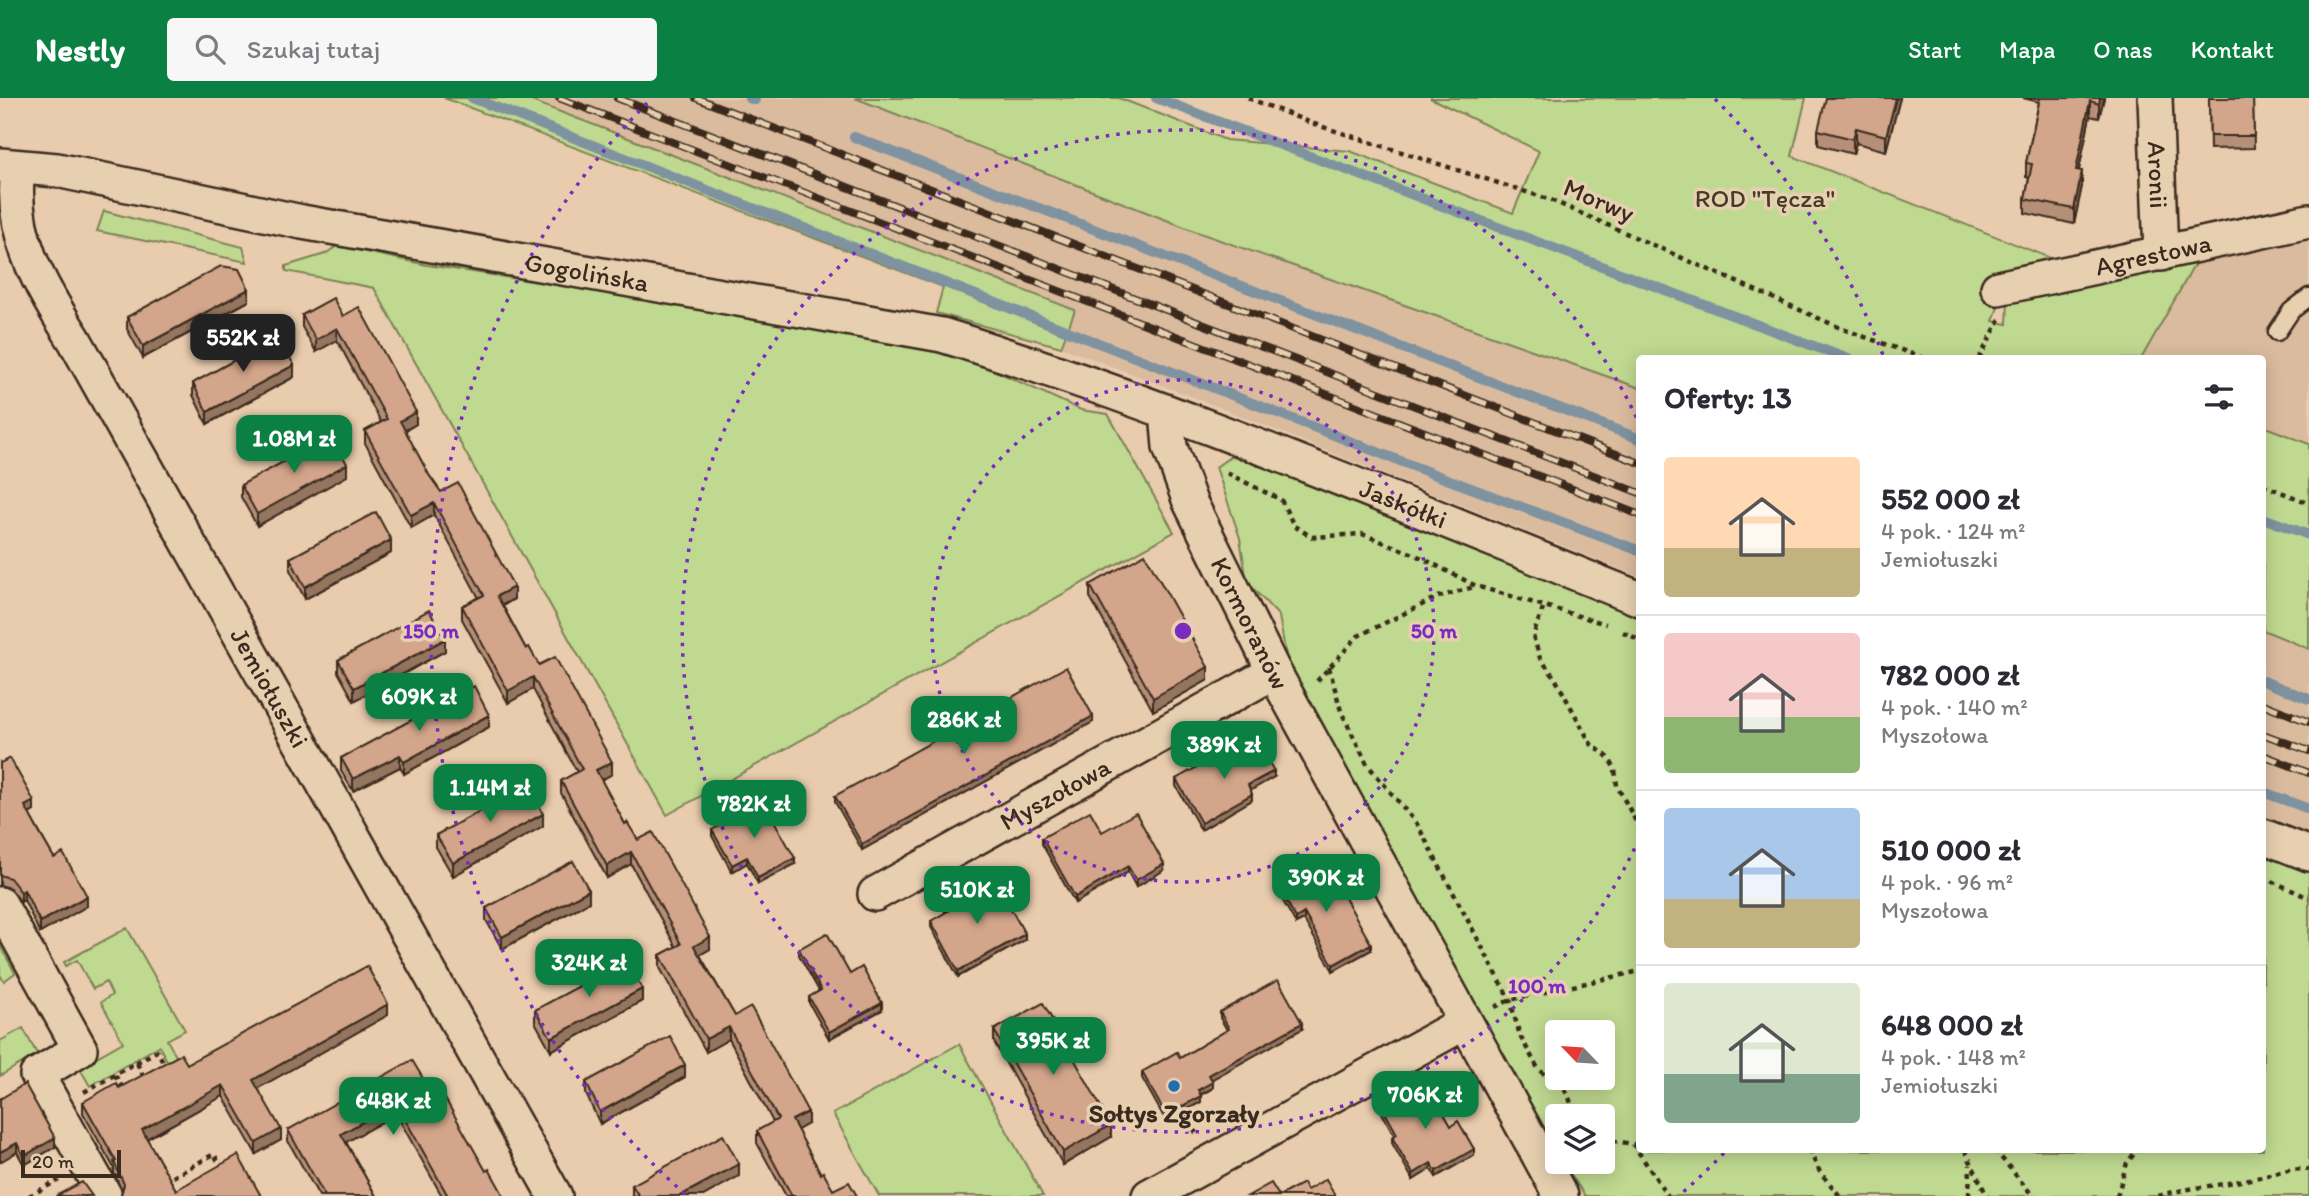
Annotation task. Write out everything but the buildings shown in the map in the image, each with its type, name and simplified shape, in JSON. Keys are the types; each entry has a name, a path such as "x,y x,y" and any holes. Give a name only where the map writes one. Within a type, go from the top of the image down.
{"street":[{"name":"Aronii","path":"2155,98 2161,254"},
{"name":"Gogolińska","path":"9,167 57,170 302,222 942,335 1041,366 1167,412"},
{"name":"Jemiołuszki","path":"9,167 19,228 34,274 74,339 555,1196"},
{"name":"Agrestowa","path":"1998,288 2309,220"},
{"name":"Jaskółki","path":"1167,412 1636,596"},
{"name":"Kormoranów","path":"1167,412 1170,447 1190,502 1274,672 1560,1196"},
{"name":"Myszołowa","path":"875,894 1274,672"},
{"path":"2266,837 2309,854"},
{"path":"0,904 80,1049 37,1075 105,1196"},
{"path":"1149,1196 1464,1023"}],"lane":[{"path":"2277,332 2291,311 2309,297"}],"path":[{"name":"Morwy","path":"1248,98 1314,124 1551,200 1843,329 1915,355"},
{"path":"1210,429 1213,460 1233,478 1281,500 1294,526 1312,537 1362,534 1416,555 1476,586 1543,608 1611,625"},
{"path":"2266,486 2309,503"},
{"path":"1294,708 1358,636 1438,597 1476,586"},
{"path":"1543,608 1533,636 1540,658 1555,678 1591,744 1608,757 1615,769 1616,786 1636,822"},
{"path":"1621,630 1636,638"},
{"path":"1329,667 1341,711 1367,764 1417,824 1510,1000 1520,1036 1539,1070 1564,1088 1569,1104"},
{"path":"2266,878 2309,898"},
{"path":"1464,1023 1510,1000 1636,972"},
{"path":"80,1094 157,1051 167,1068"},
{"path":"136,1063 146,1081"},
{"path":"115,1074 125,1093"},
{"path":"1615,1141 1633,1144 1636,1148"},
{"path":"1639,1153 1668,1196"},
{"path":"1810,1153 1820,1172 1840,1196"},
{"path":"1966,1153 1987,1196"},
{"path":"1997,1153 2033,1196"},
{"path":"2117,1196 2127,1163 2135,1153"},
{"path":"161,1184 214,1154 223,1171"},
{"path":"1969,1196 1970,1163"},
{"path":"194,1166 198,1174"},
{"path":"2158,1196 2189,1186 2251,1179 2291,1168 2309,1170"},
{"path":"172,1177 177,1186"}],"shaded area":[{"path":"444,98 855,98 1197,232 1636,387 1636,575 1203,401 1061,347 936,313 943,287"},
{"path":"2309,232 2309,444 2266,427 2266,355 2143,355 2200,255"},
{"path":"2266,631 2309,649 2309,844 2266,828"}],"green space":[{"path":"444,98 524,98 1075,310 1061,347 936,313 943,287"},
{"name":"ROD \"Tęcza\"","path":"855,98 1119,98 1226,140 1350,151 1513,213 1539,151 1430,98 1806,98 1792,156 2063,263 2001,299 1993,321 2007,324 2008,301 2200,255 2143,355 1636,355 1636,387 1197,232"},
{"path":"104,211 243,247 247,262 97,231"},
{"path":"337,246 427,265 937,344 1081,410 1108,414 1174,532 667,815 374,288 286,271 286,266 325,254"},
{"path":"2266,427 2309,444 2309,649 2266,631"},
{"path":"1237,452 1636,608 1636,1153 2266,1153 2266,851 2309,868 2309,1196 1585,1196 1571,1174 1615,1174 1615,1104 1545,1104 1545,1136 1361,809 1287,661 1279,616 1247,582 1240,538 1216,467"},
{"path":"127,928 185,1030 167,1040 181,1065 172,1070 159,1046 90,1086 79,1067 123,1042 101,1002 112,995 106,982 93,989 77,960 66,966 64,962"},
{"path":"0,945 15,973 4,981 0,975"},
{"path":"23,1028 37,1054 0,1076 0,1041"},
{"path":"959,1044 1043,1196 879,1196 833,1114"}],"waterway":[{"path":"472,98 1436,475 1636,550"},
{"path":"749,98 755,100"},
{"path":"1156,98 1837,355"},
{"path":"854,137 1636,437"},
{"path":"2266,519 2309,535"},
{"path":"2266,682 2309,699"},
{"path":"2266,793 2309,809"}],"railway":[{"path":"559,98 1636,513"},
{"path":"617,98 1636,491"},
{"path":"696,98 1636,461"},
{"path":"2266,705 2309,722"},
{"path":"2266,735 2309,751"},
{"path":"2266,756 2309,773"}],"place":[{"name":"Sołtys Zgorzały","path":"1174,1086"}]}
